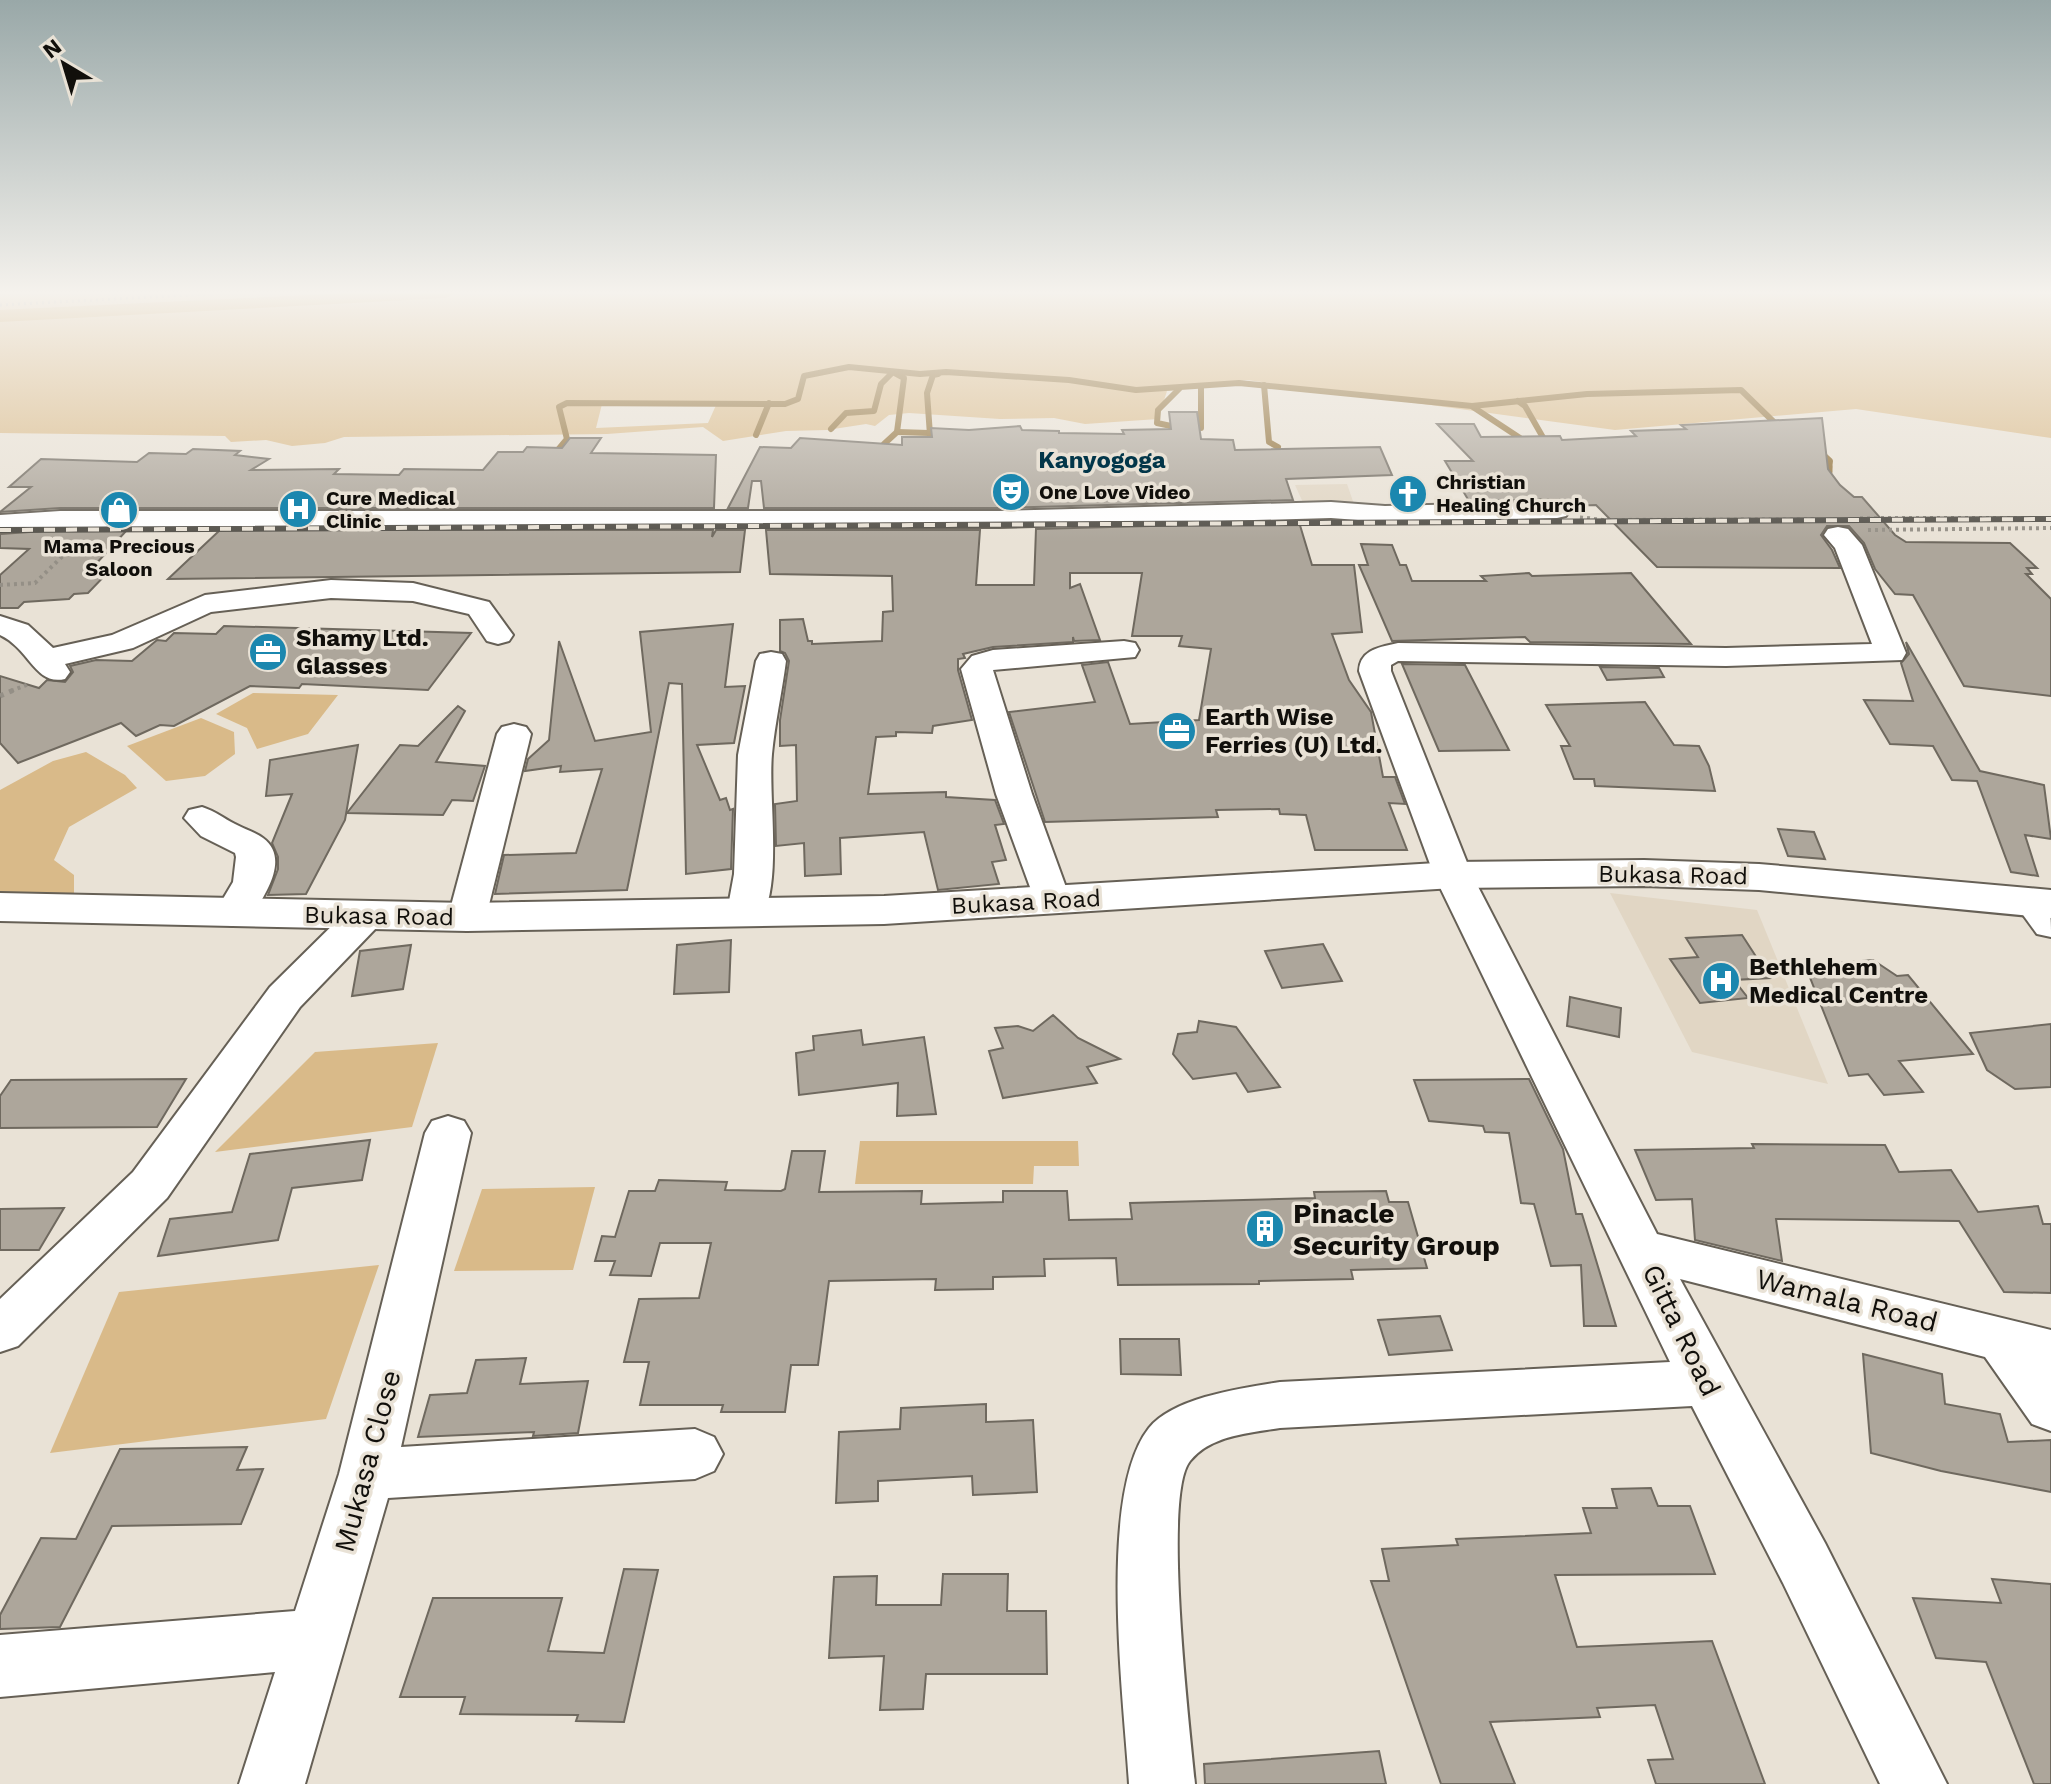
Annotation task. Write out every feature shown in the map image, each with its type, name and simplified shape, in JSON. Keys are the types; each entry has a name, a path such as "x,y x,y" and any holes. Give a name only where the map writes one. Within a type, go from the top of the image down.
{"street":[{"path":"0,523 60,519 984,519 1219,511 1331,510 1385,514 1557,510"},
{"name":"Gitta Road","path":"1841,526 1891,653 1698,657 1398,652 1382,656 1375,663 1375,671 1453,875 1707,1383 1804,1563 1914,1784"},
{"path":"0,625 27,637 50,666 122,642 205,604 331,589 413,592 479,608 498,635"},
{"path":"1052,901 1014,794 977,669 993,659 1124,650"},
{"path":"746,912 753,874 755,755 771,661"},
{"path":"467,917 514,734"},
{"path":"202,818 214,828 252,847 256,857 257,870 251,888 233,914"},
{"name":"Bukasa Road","path":"0,907 467,917 884,910 1453,875 1644,873 1759,877 2045,910"},
{"path":"0,1331 150,1185 285,997 365,916"},
{"name":"Mukasa Close","path":"272,1784 367,1474 448,1133"},
{"name":"Wamala Road","path":"1642,1250 2051,1352"},
{"path":"2001,1338 2051,1408"},
{"path":"1162,1784 1147,1560 1157,1473 1166,1447 1191,1429 1232,1413 1280,1405 1707,1383"},
{"path":"367,1474 695,1454"},
{"path":"0,1666 317,1639"}],"path":[{"path":"1557,510 1602,520 2051,528"},
{"path":"1841,526 2051,518"},
{"path":"0,585 35,583 72,547"}],"shaded area":[{"path":"0,376 2051,376 2051,438 1856,409 1615,430 1247,380 1167,391 1158,419 1085,424 1054,418 1000,419 909,413 889,415 875,426 866,424 827,430 786,431 723,441 703,427 607,434 344,437 325,443 292,446 266,440 231,442 225,436 0,433","holes":["717,403 708,423 596,428 602,404"]},
{"path":"1347,484 1355,507 1305,507 1295,485"},
{"path":"253,693 338,695 308,734 257,749 247,728 216,714"},
{"path":"201,718 234,732 235,754 205,776 166,781 127,746"},
{"path":"86,752 125,775 137,788 69,827 54,860 74,875 74,902 0,900 0,790 53,761"},
{"name":"Bethlehem Medical Centre","path":"1610,893 1757,910 1828,1084 1692,1052"},
{"path":"438,1043 412,1127 215,1152 315,1052"},
{"path":"860,1141 1078,1141 1079,1166 1034,1166 1033,1184 855,1184"},
{"path":"595,1187 573,1270 454,1271 482,1189"},
{"path":"379,1265 326,1419 50,1453 119,1292"}],"building":[{"path":"1169,412 1197,412 1201,439 1233,440 1235,450 1380,447 1392,475 1286,479 1293,500 999,508 764,508 761,481 752,481 748,508 728,508 760,447 791,448 800,438 902,445 902,437 932,437 931,428 969,430 1020,426 1022,430 1059,433 1124,434 1122,430 1171,429"},
{"path":"1822,418 1828,469 1854,497 1862,497 1895,535 1906,542 2010,543 2037,568 2027,568 2032,574 2026,574 2051,599 2051,696 1964,686 1913,595 1895,594 1875,569 1864,543 1849,526 1827,526 1821,535 1840,568 1657,567 1596,505 1571,506 1567,501 1557,499 1469,501 1445,461 1473,461 1437,424 1474,424 1481,437 1560,436 1562,440 1636,436 1631,431 1686,429 1681,425"},
{"path":"570,438 601,438 591,453 716,455 714,508 60,508 0,512 31,487 9,487 41,459 137,462 149,453 186,454 193,449 240,451 235,455 269,459 251,470 339,469 334,474 399,475 404,469 483,470 498,452 523,452 527,447 562,448"},
{"path":"1299,522 1312,565 1354,565 1362,632 1332,634 1349,680 1371,712 1383,777 1395,777 1405,804 1389,803 1407,850 1315,850 1306,815 1280,814 1279,809 1216,810 1218,817 1045,822 1009,712 1095,702 1082,665 1108,662 1130,724 1199,720 1211,649 1179,646 1182,636 1132,636 1142,573 1070,573 1070,588 1080,584 1100,640 1074,641 1073,637 1073,642 993,647 963,654 965,658 958,659 958,670 972,720 933,726 932,733 896,732 896,736 876,737 868,794 946,792 946,797 995,800 1004,824 995,825 1006,860 992,862 999,884 938,890 924,832 840,838 841,874 805,876 804,843 776,846 775,804 797,801 796,745 780,746 780,720 789,661 780,651 780,620 803,619 808,641 812,644 882,641 883,612 893,611 892,576 770,574 766,530 980,530 976,585 1034,585 1036,529"},
{"path":"127,530 94,566 114,566 88,593 74,594 69,599 24,602 18,608 0,608 0,575 29,549 0,548 0,534"},
{"path":"220,530 713,530 712,537 716,530 745,530 740,572 168,579"},
{"path":"1361,544 1392,545 1400,565 1406,565 1412,581 1486,581 1481,576 1529,573 1532,576 1631,573 1691,644 1530,642 1525,637 1392,641 1359,565 1368,565"},
{"path":"733,624 725,687 745,686 734,743 697,745 720,800 726,798 730,810 733,809 731,869 686,874 682,684 669,683 627,890 495,894 504,855 576,853 602,769 560,772 561,766 525,771 528,759 549,740 559,641 595,741 651,732 640,632"},
{"path":"224,626 471,633 428,690 302,684 299,688 250,686 174,726 160,725 136,736 121,723 18,763 0,743 0,676 39,688 47,680 65,682 73,672 70,666 96,660 132,661 157,640 166,641 174,633 216,634"},
{"path":"1906,642 1980,771 2044,785 2051,839 2025,835 2038,876 2011,872 1977,781 1952,780 1933,746 1890,744 1864,700 1913,701 1901,663 1909,654"},
{"path":"1402,664 1465,665 1509,750 1439,751"},
{"path":"1600,667 1659,668 1664,677 1607,680"},
{"path":"1645,702 1674,745 1699,746 1709,766 1715,791 1595,786 1594,779 1574,779 1561,746 1570,746 1546,705"},
{"path":"458,706 465,711 436,762 485,766 473,801 452,800 443,815 347,813 400,745 418,746"},
{"path":"358,745 345,820 306,894 268,895 278,869 278,857 272,843 292,794 266,796 270,760"},
{"path":"1778,829 1814,832 1825,859 1788,856"},
{"path":"1742,935 1770,978 1734,980 1748,998 1700,1003 1670,959 1698,957 1686,938"},
{"path":"731,940 729,992 674,994 677,945"},
{"path":"1323,944 1342,981 1282,988 1265,951"},
{"path":"411,945 403,989 352,996 360,951"},
{"path":"1873,960 1897,976 1908,975 1973,1054 1899,1061 1923,1092 1884,1095 1868,1074 1849,1076 1809,975 1843,971 1840,963"},
{"path":"1570,997 1621,1008 1619,1037 1567,1026"},
{"path":"1053,1015 1078,1038 1120,1059 1087,1067 1097,1083 1003,1098 989,1051 1003,1048 995,1028 1018,1026 1033,1031"},
{"path":"1199,1021 1236,1027 1280,1087 1248,1092 1236,1073 1193,1079 1173,1054 1178,1034 1197,1032"},
{"path":"2051,1024 2051,1087 2015,1089 1987,1070 1970,1033"},
{"path":"861,1030 863,1045 924,1037 936,1114 897,1116 898,1083 799,1095 796,1053 814,1050 813,1036"},
{"path":"186,1079 157,1127 0,1128 0,1096 11,1080"},
{"path":"1529,1079 1563,1149 1576,1214 1582,1214 1616,1326 1584,1326 1581,1265 1551,1266 1534,1204 1521,1203 1509,1133 1485,1132 1483,1126 1429,1121 1414,1080"},
{"path":"370,1140 362,1180 292,1188 278,1240 158,1256 170,1219 232,1212 250,1154"},
{"path":"1752,1144 1885,1145 1899,1172 1951,1170 1978,1212 2038,1206 2043,1224 2051,1224 2051,1293 2004,1292 1959,1221 1776,1219 1782,1261 1695,1240 1692,1199 1656,1200 1635,1150 1754,1148"},
{"path":"792,1151 825,1151 819,1192 922,1191 921,1204 1003,1202 1003,1191 1067,1191 1069,1220 1132,1219 1130,1203 1315,1198 1314,1192 1386,1191 1389,1202 1408,1202 1427,1268 1351,1270 1353,1279 1259,1281 1259,1284 1118,1285 1116,1258 1044,1259 1045,1276 993,1277 993,1289 935,1290 936,1279 829,1281 818,1365 791,1365 785,1412 721,1412 723,1405 640,1405 649,1362 624,1362 639,1299 699,1298 711,1243 660,1243 651,1276 610,1275 615,1261 595,1261 602,1236 615,1237 629,1191 655,1191 659,1180 727,1182 725,1190 781,1191 785,1189"},
{"path":"64,1208 39,1250 0,1250 0,1209"},
{"path":"1440,1316 1452,1350 1389,1355 1378,1320"},
{"path":"1120,1339 1179,1339 1181,1375 1121,1374"},
{"path":"1863,1354 1942,1374 1945,1404 2000,1414 2008,1442 2051,1440 2051,1492 1941,1471 1871,1453"},
{"path":"526,1358 520,1384 588,1381 578,1433 418,1437 430,1395 467,1393 476,1360"},
{"path":"986,1404 986,1422 1033,1420 1037,1492 973,1495 972,1476 878,1481 878,1501 836,1503 839,1432 900,1429 901,1408"},
{"path":"247,1447 237,1470 263,1469 241,1524 112,1526 60,1627 0,1629 0,1615 41,1538 76,1539 120,1449"},
{"path":"1651,1488 1658,1506 1690,1506 1715,1574 1555,1575 1577,1647 1712,1641 1765,1784 1656,1784 1648,1760 1673,1759 1655,1705 1597,1708 1600,1717 1490,1722 1515,1784 1441,1784 1371,1581 1389,1581 1382,1549 1458,1545 1456,1539 1591,1533 1583,1508 1617,1508 1612,1489"},
{"path":"624,1569 658,1570 624,1722 576,1721 578,1715 460,1714 465,1697 400,1697 433,1598 562,1598 548,1651 604,1653"},
{"path":"943,1574 1008,1574 1007,1611 1046,1611 1047,1674 926,1674 923,1709 880,1710 884,1656 829,1658 834,1577 877,1576 876,1605 941,1605"},
{"path":"1992,1579 2051,1584 2051,1784 2034,1784 1986,1662 1936,1658 1913,1598 2001,1603"},
{"path":"1379,1751 1386,1784 1205,1784 1204,1764"}],"waterway":[{"path":"769,404 785,404 798,399 804,376"},
{"path":"831,429 846,413 874,411 881,384 889,376"},
{"path":"897,432 904,378 901,376"},
{"path":"931,449 927,393 933,376"},
{"path":"1011,376 1069,380 1136,390 1239,383 1264,385"},
{"path":"1264,385 1472,406 1518,401"},
{"path":"1264,385 1269,442 1278,447"},
{"path":"1201,387 1201,428"},
{"path":"1172,436 1171,426 1157,423 1158,410 1179,389"},
{"path":"1518,401 1587,394 1741,390 1781,429"},
{"path":"1518,401 1525,406 1549,448"},
{"path":"552,457 567,439 559,407 567,403 769,404"},
{"path":"756,435 769,404"},
{"path":"1473,407 1520,438 1523,445"},
{"path":"884,444 897,432"},
{"path":"897,432 929,433"},
{"path":"1817,449 1830,461 1829,469"},
{"path":"1820,478 1829,469"}],"railway":[{"path":"0,530 2051,519"}],"place":[{"name":"One Love Video","path":"1011,492"},
{"name":"Christian Healing Church","path":"1408,494"},
{"name":"Cure Medical Clinic","path":"298,509"},
{"name":"Mama Precious Saloon","path":"119,510"},
{"name":"Shamy Ltd. Glasses","path":"268,652"},
{"name":"Earth Wise Ferries (U) Ltd.","path":"1177,731"},
{"name":"Bethlehem Medical Centre","path":"1721,981"},
{"name":"Pinacle Security Group","path":"1265,1229"}],"district":[{"name":"Kanyogoga","path":"1102,460"}]}
